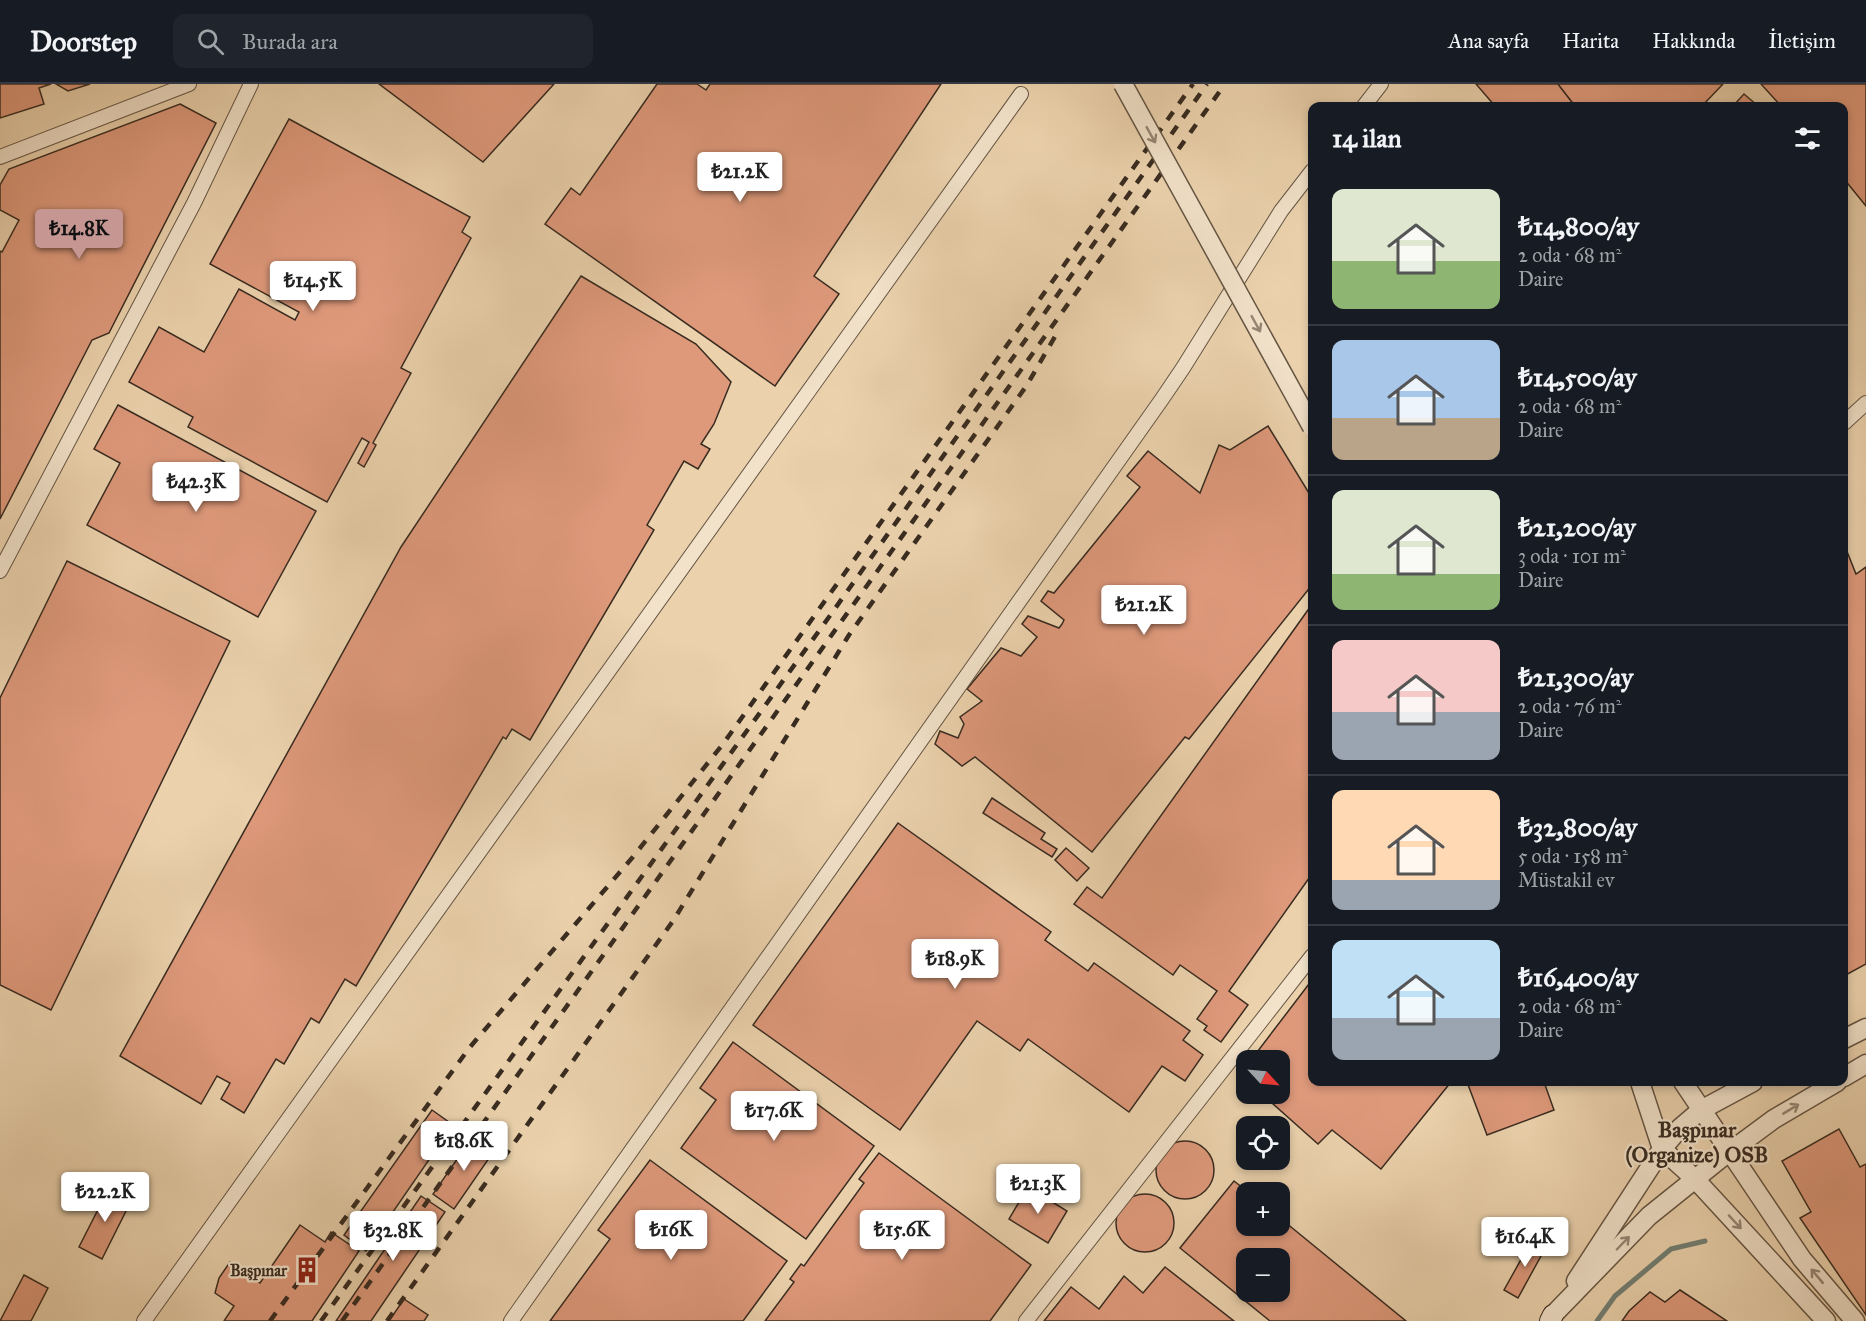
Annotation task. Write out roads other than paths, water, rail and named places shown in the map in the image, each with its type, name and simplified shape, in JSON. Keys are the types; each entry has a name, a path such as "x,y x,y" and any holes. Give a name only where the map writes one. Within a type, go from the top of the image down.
{"street":[{"path":"0,157 189,84"},
{"path":"0,571 195,203 251,84"},
{"path":"1123,84 1308,420"},
{"path":"1367,102 1381,84"},
{"path":"144,1321 1021,94"},
{"path":"511,1321 1162,399 1281,211 1308,176"},
{"path":"1848,419 1866,403"},
{"path":"1026,1321 1308,961"},
{"path":"1848,1037 1866,1028"},
{"path":"1848,1075 1866,1064"},
{"path":"1641,1086 1662,1149 1695,1179 1826,1321"},
{"path":"1686,1086 1802,1259 1855,1321"},
{"path":"1552,1318 1662,1149 1680,1128 1701,1110 1746,1086"},
{"path":"1552,1318 1649,1216 1774,1119 1830,1086"}],"waterway":[{"path":"1597,1321 1615,1296 1671,1249 1705,1241"}],"railway":[{"path":"270,1321 470,1047 632,858 723,744 1193,84"},
{"path":"321,1321 829,617 1207,84"},
{"path":"342,1321 1225,84"},
{"path":"387,1321 673,921 849,635 1027,385 1057,333"}],"place":[{"name":"Başpınar","path":"307,1270"}],"district":[{"name":"Başpınar (Organize) OSB","path":"1697,1142"}]}
